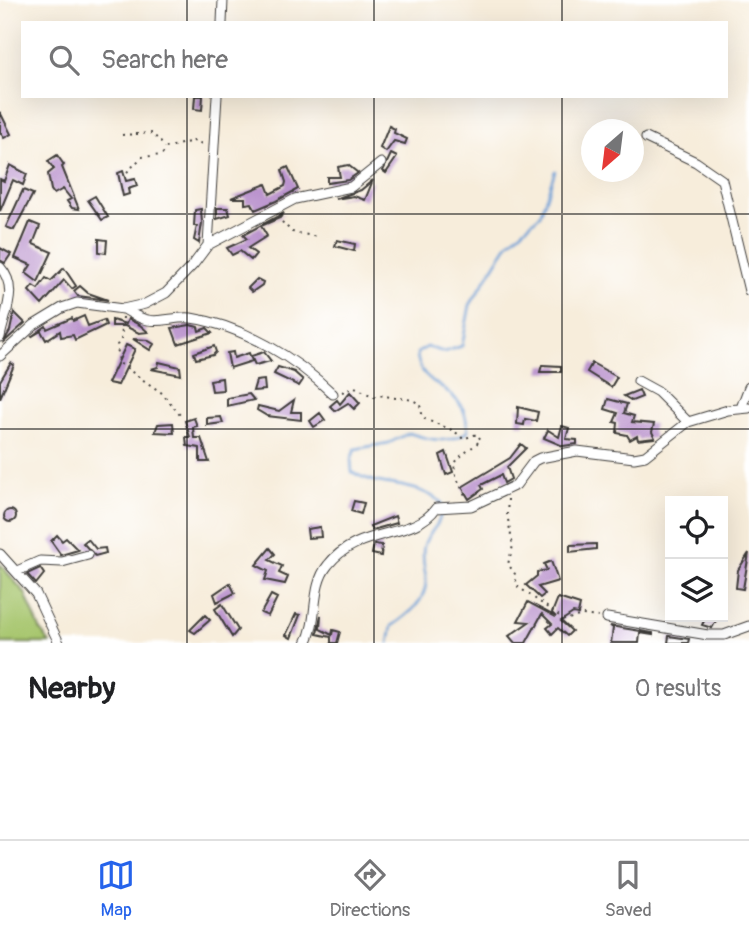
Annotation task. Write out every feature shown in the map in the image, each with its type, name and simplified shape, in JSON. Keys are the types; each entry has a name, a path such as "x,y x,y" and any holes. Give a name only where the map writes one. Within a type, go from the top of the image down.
{"street":[{"path":"222,21 223,0"},
{"path":"208,245 217,98"},
{"path":"646,138 696,162 722,180 749,291"},
{"path":"123,309 145,304 166,293 208,245 295,199 351,187 381,163"},
{"path":"0,267 11,282 11,290 0,337"},
{"path":"0,356 34,326 70,305 84,303 123,309 149,321 191,318 228,329 275,350 304,368 332,394"},
{"path":"638,382 665,398 688,422"},
{"path":"306,643 313,625 316,595 330,562 351,545 371,536 421,523 436,508 447,505 471,506 521,483 534,461 540,458 578,451 634,458 645,456 688,422 745,408 749,387"},
{"path":"0,554 36,594 59,643"},
{"path":"17,571 40,561 62,562 88,555"},
{"path":"607,618 682,633 718,636 749,626"}],"path":[{"path":"122,135 152,132 166,148"},
{"path":"127,172 142,157 162,155 166,148 193,141 214,147"},
{"path":"271,212 292,232 318,237"},
{"path":"123,309 121,340 117,345 118,363 162,393 180,415"},
{"path":"332,394 337,396 355,387 374,397 384,395 393,399 409,398 421,405 423,418 457,432 463,439 477,434 481,440 460,454 455,462 455,476 471,506"},
{"path":"504,497 509,500 507,514 513,540 508,564 515,574 517,586 565,620 582,615 607,618"}],"green space":[{"path":"0,564 25,593 40,629 50,643 0,643"}],"building":[{"path":"195,98 203,98 202,110 194,109"},
{"path":"0,112 11,134 4,138 0,132"},
{"path":"389,126 395,129 394,133 407,139 405,144 394,141 386,152 380,148"},
{"path":"391,154 397,157 386,173 383,171"},
{"path":"57,155 64,165 62,167 79,209 72,208 67,201 71,199 63,189 54,194 51,190 48,174 54,169 48,161"},
{"path":"10,165 27,174 23,185 13,180 0,211 0,179 4,181"},
{"path":"348,165 358,173 348,180 327,183 327,177 340,177 338,167"},
{"path":"288,167 298,189 276,201 255,210 252,203 245,204 245,198 231,198 266,184 270,194 285,186 282,170"},
{"path":"123,171 126,181 135,179 137,186 128,189 129,194 123,196 118,173"},
{"path":"373,180 365,200 354,196 335,199 361,190"},
{"path":"23,190 33,194 14,230 6,227"},
{"path":"95,196 108,217 102,220 88,200"},
{"path":"217,208 228,208 230,215 217,219"},
{"path":"201,209 199,243 194,240 197,226 194,226 195,210"},
{"path":"284,213 280,218 261,226 267,236 248,248 256,254 251,260 240,251 232,255 227,248 247,239 243,235"},
{"path":"30,222 40,226 33,244 52,252 38,282 26,273 31,265 15,258"},
{"path":"99,239 107,240 106,253 99,252"},
{"path":"337,240 355,244 354,251 335,246"},
{"path":"0,248 11,254 5,263 0,260"},
{"path":"64,268 76,286 72,289 64,280 42,305 29,291 33,286 38,289 46,278 51,281"},
{"path":"257,279 263,282 262,285 252,292 248,288"},
{"path":"80,286 88,293 108,300 78,296 74,291"},
{"path":"14,312 25,323 3,343 10,331"},
{"path":"84,316 88,326 104,320 106,325 75,340 73,335 61,337 60,331 46,340 41,331 31,337 46,326 47,329"},
{"path":"128,319 148,332 139,333 125,326 112,326 112,320 126,324"},
{"path":"190,325 198,327 199,331 207,328 212,333 178,344 172,328"},
{"path":"133,339 147,340 154,344 150,350"},
{"path":"126,345 135,349 118,385 108,383"},
{"path":"214,346 216,352 213,355 196,359 194,353"},
{"path":"233,352 234,358 249,353 252,361 230,368 227,353"},
{"path":"264,352 271,361 255,365 251,356"},
{"path":"159,362 180,367 181,375 151,369 158,367"},
{"path":"11,363 14,365 0,398 0,381"},
{"path":"592,363 617,377 611,387 587,372"},
{"path":"542,365 561,366 561,372 540,372"},
{"path":"278,367 294,372 303,380 299,386 274,374"},
{"path":"222,378 223,390 212,391 210,380"},
{"path":"264,380 265,390 253,391 256,381"},
{"path":"639,390 642,397 632,401 624,396"},
{"path":"350,392 360,403 354,409 348,403 335,411 330,406 337,400 340,404"},
{"path":"249,394 254,400 227,406 227,398"},
{"path":"608,399 627,404 624,413 634,416 632,422 654,424 652,432 655,438 638,440 637,436 630,440 627,435 617,433 618,423 614,422 618,413 605,409"},
{"path":"294,400 291,412 301,412 301,420 267,416 257,410 258,406 279,411"},
{"path":"518,407 538,412 536,421 525,419 524,425 517,424"},
{"path":"320,413 325,420 314,427 310,421"},
{"path":"221,417 223,423 207,425 207,418"},
{"path":"194,418 197,426 193,427 194,438 201,438 209,462 200,462 200,448 187,446 186,437 190,437 185,421"},
{"path":"173,423 174,433 155,432 158,424"},
{"path":"562,426 569,428 566,439 577,440 577,444 563,446 544,438 548,430 559,437"},
{"path":"521,444 526,448 507,467 511,479 504,483 501,475 481,485 483,489 469,499 462,487 510,458"},
{"path":"446,452 453,472 446,475 440,455"},
{"path":"354,501 364,503 361,514 351,511"},
{"path":"10,510 16,516 10,522 4,516"},
{"path":"395,516 397,523 372,530 370,526"},
{"path":"320,527 321,537 308,538 307,529"},
{"path":"57,535 62,541 66,538 78,550 61,555 51,541"},
{"path":"88,539 96,549 105,548 106,553 95,556 83,543"},
{"path":"374,544 382,545 381,556 372,554"},
{"path":"596,544 596,549 570,552 570,545"},
{"path":"270,548 275,554 269,560 282,566 279,573 288,577 285,584 265,580 268,571 256,565"},
{"path":"749,553 743,589 736,588 738,570"},
{"path":"551,561 558,581 538,587 545,594 540,598 526,585 537,576 537,572 547,570 544,564"},
{"path":"40,568 44,574 36,584 27,574"},
{"path":"230,583 235,593 217,602 214,594"},
{"path":"271,595 277,598 268,616 261,613"},
{"path":"558,598 580,605 578,614 573,613 561,621 572,631 567,636 558,628 552,634 547,628 552,624 542,614 526,643 515,643 509,636 529,622 518,621 528,602 556,617 552,613"},
{"path":"222,604 238,630 232,637 215,609"},
{"path":"296,614 300,615 291,638 286,635"},
{"path":"205,615 210,620 195,633 190,630"},
{"path":"321,615 320,629 332,635 333,630 340,632 337,643 331,643 331,637 317,634"},
{"path":"704,622 715,622 712,628 702,625"},
{"path":"610,626 653,635 640,633 639,643 611,643 613,628"},
{"path":"669,636 689,639 688,643 668,643"}],"waterway":[{"path":"389,643 392,626 410,612 423,594 426,579 424,546 437,524 442,503 409,487 363,478 352,472 351,460 355,449 389,443 409,433 447,440 468,431 466,417 458,401 423,371 417,353 427,347 444,352 462,346 470,305 509,242 540,215 555,171"}]}
